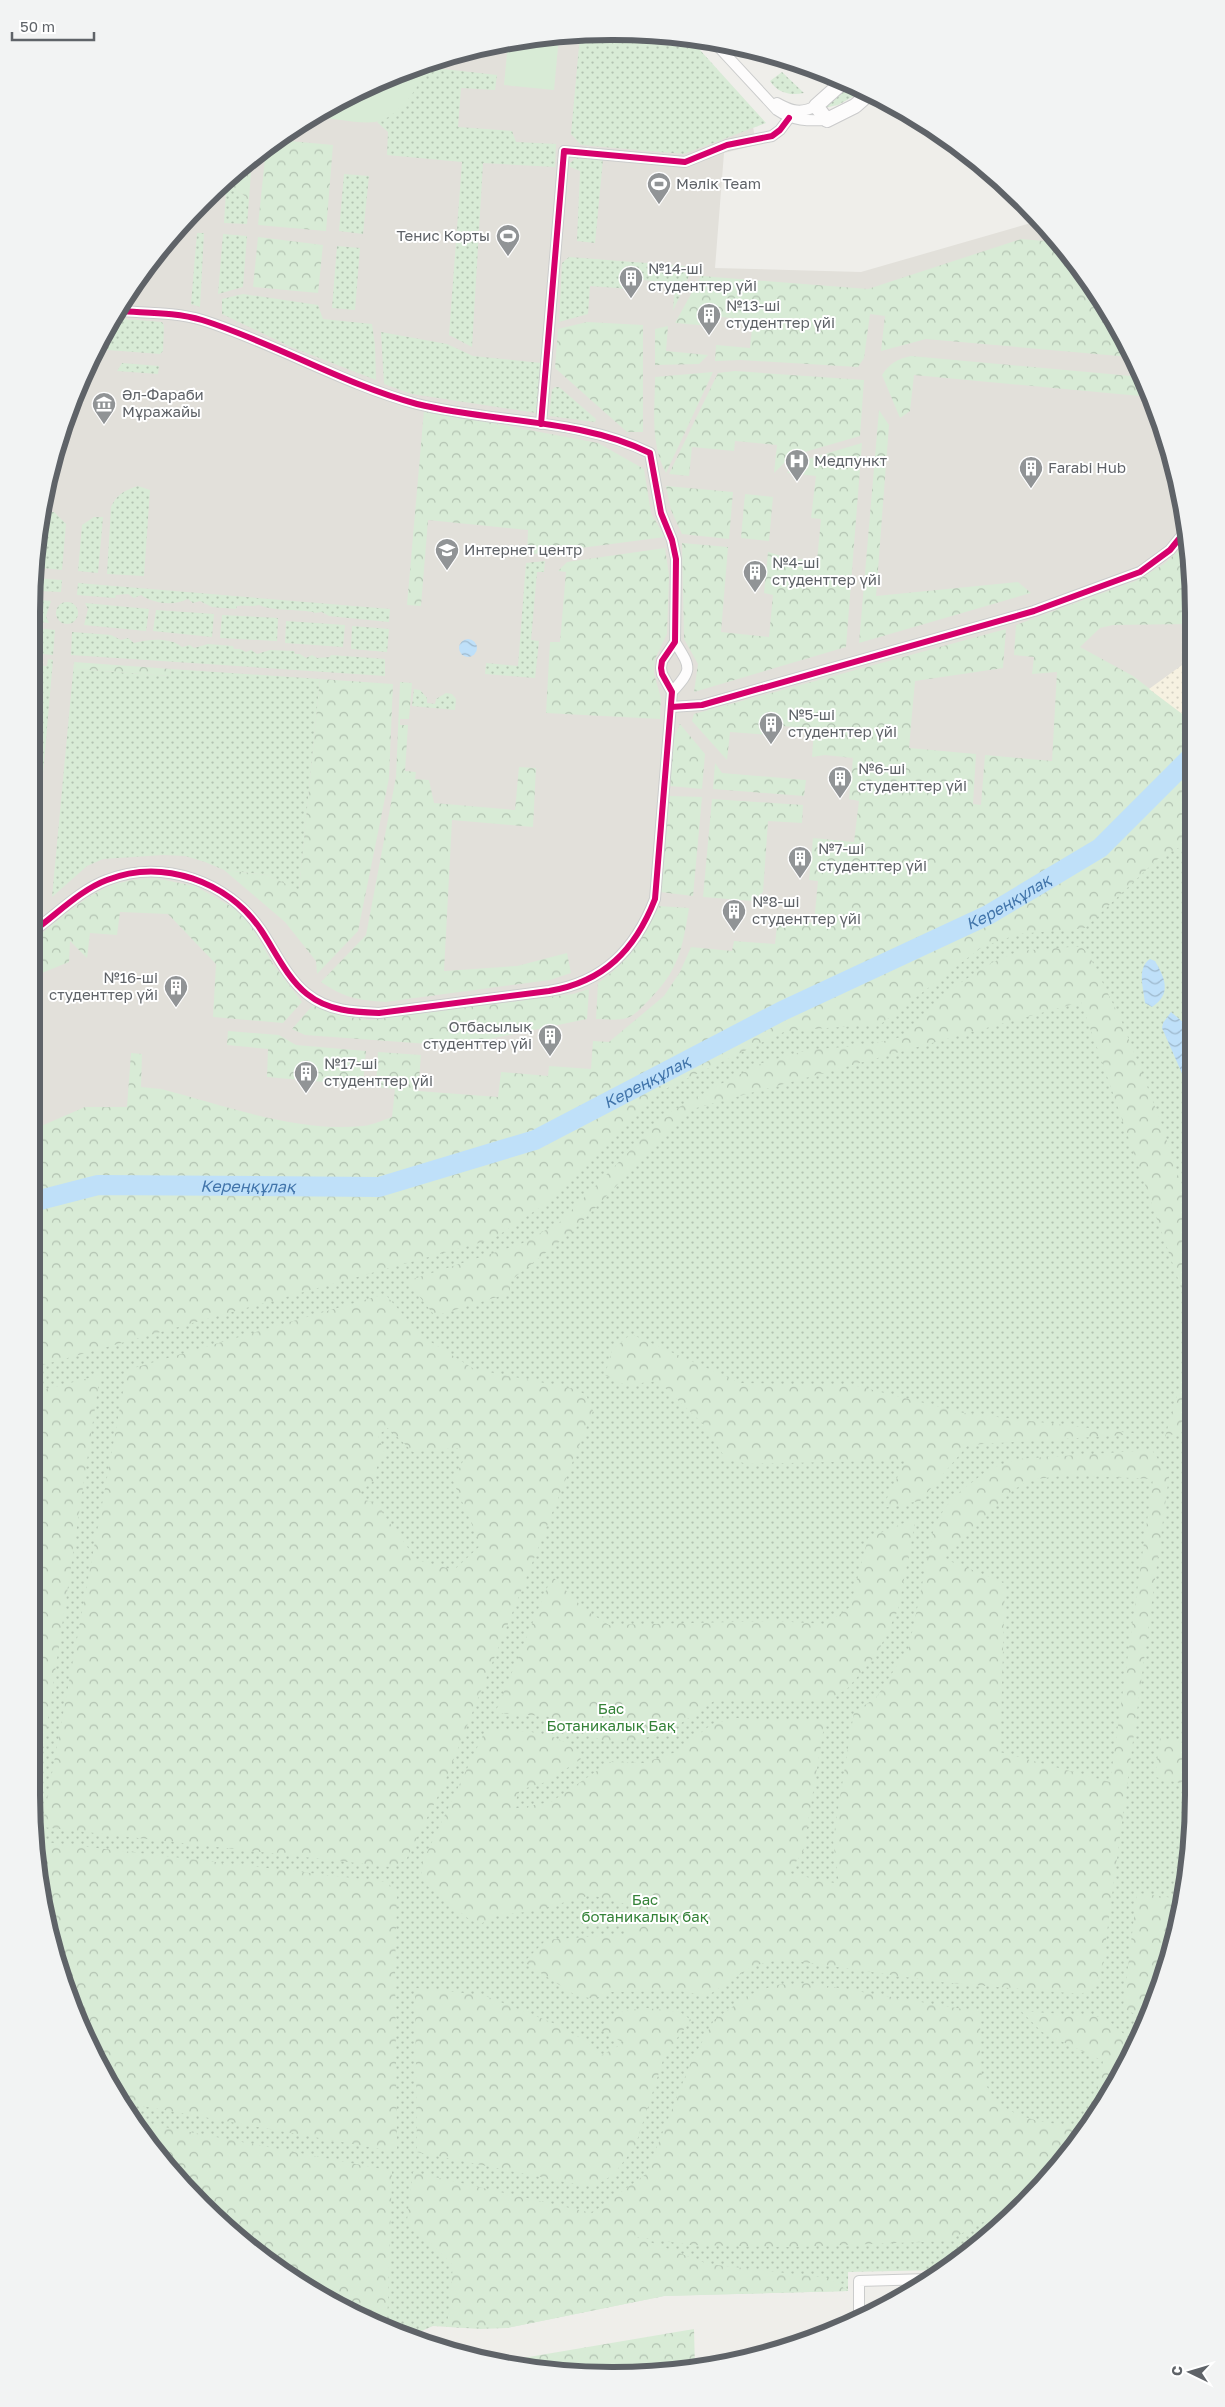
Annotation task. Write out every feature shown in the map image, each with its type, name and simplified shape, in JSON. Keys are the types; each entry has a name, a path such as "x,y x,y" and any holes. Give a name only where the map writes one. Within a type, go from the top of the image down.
{"street":[{"path":"721,51 777,110 789,118 812,121 827,120 855,106 864,98"},
{"path":"764,95 787,109 807,111 816,106 838,87"},
{"path":"816,106 827,120"},
{"path":"541,424 564,151 685,162 727,146 772,136 780,130 789,118"},
{"path":"125,312 201,320 386,395 420,404 577,430 634,446 650,453 661,513 672,540 676,559 675,642 687,662 688,669 687,676 672,692"},
{"path":"671,707 702,705 1034,611 1140,572 1170,550 1180,538"},
{"path":"40,926 105,880 123,874 147,871 169,872 208,885 225,894 242,907 260,928 292,978 305,993 332,1008 354,1012 379,1013 549,992 576,986 594,978 615,961 637,935 655,899 672,692 662,674 662,661 675,642"},
{"path":"859,2311 859,2280 917,2279"}],"shaded area":[{"path":"575,41 650,41 663,42 751,114 756,145 724,153 715,268 861,272 1031,223 1067,264 1089,294 1126,359 1141,393 1155,428 1174,501 1184,575 1185,845 591,1105 40,1172 41,575 51,501 60,464 70,428 99,359 136,294 158,264 182,235 235,182 294,136 326,117 359,99 428,70 501,51 538,45"}],"green space":[{"path":"579,41 650,41 697,47 766,123 684,154 581,145 571,134"},
{"path":"558,43 554,90 504,85 507,50"},
{"path":"435,68 497,75 495,90 461,88 458,127 512,131 516,142 556,144 555,167 483,163 472,347 449,335 462,162 387,155 388,132 377,122 406,99 424,72"},
{"path":"424,71 408,99 401,107 384,119 375,122 325,118 359,99"},
{"path":"782,72 804,93 785,93 773,85 770,81"},
{"path":"844,89 856,94 838,105 824,108"},
{"path":"287,141 333,145 326,231 258,225 265,157"},
{"path":"576,158 603,159 595,243 577,241 580,171 570,167 570,163"},
{"path":"251,169 249,199 231,186"},
{"path":"344,174 369,176 363,234 339,231"},
{"path":"231,186 249,199 247,224 224,223 226,191"},
{"path":"197,233 204,233 200,307 191,304"},
{"path":"223,234 247,236 243,287 218,294"},
{"path":"258,237 323,245 318,293 253,287"},
{"path":"1021,239 1048,241 1089,294 1125,357 926,339 881,351 885,316 870,314 864,358 858,367 741,360 715,361 716,345 750,348 753,320 711,316 710,326 675,323 701,276 868,289"},
{"path":"337,246 360,248 355,310 332,308"},
{"path":"569,257 685,266 689,276 673,311 675,283 633,279 632,289 590,286 588,314 559,322 562,263"},
{"path":"243,294 318,305 323,319 372,324 376,380 291,347 222,314 222,299"},
{"path":"121,319 162,322 164,326 163,351 160,354 104,350"},
{"path":"587,322 643,325 643,432 627,432 555,368 558,329"},
{"path":"668,326 666,351 708,355 699,364 655,365 655,329"},
{"path":"381,332 447,344 473,356 541,363 537,413 412,394 384,384"},
{"path":"911,356 1134,376 1142,396 914,375 910,411 900,418 882,375 894,362"},
{"path":"122,363 159,366 158,374 117,371"},
{"path":"735,371 864,380 860,436 791,456 774,473 777,445 735,441 734,451 692,447 689,476 669,474 718,373"},
{"path":"713,372 666,473 655,438 655,377"},
{"path":"555,387 559,387 596,419 595,422 549,416 552,390"},
{"path":"424,410 598,443 644,469 651,513 665,537 527,555 528,530 428,520 421,606 407,605"},
{"path":"879,410 889,425 876,596 1018,582 1031,593 859,643"},
{"path":"862,443 846,647 694,692 698,664 684,639 682,543 728,547 721,632 769,637 773,595 764,593 768,552 788,558 817,561 821,519 811,518 816,476 787,473 794,463"},
{"path":"138,486 150,490 144,576 107,574 111,507 122,493"},
{"path":"666,486 733,492 729,539 682,534 671,510"},
{"path":"745,494 773,497 769,541 741,538"},
{"path":"49,512 54,512 66,524 62,570 42,568"},
{"path":"94,517 103,517 98,573 78,571 82,525"},
{"path":"665,548 669,575 667,634 655,659 654,674 661,698 660,719 546,713 550,642 560,642 566,572 558,571 567,562"},
{"path":"1181,548 1184,575 1185,624 1113,625 1100,628 1080,647 1133,676 1185,716 1185,845 1162,855 1085,928 1019,934 982,947 881,1024 786,1031 659,1092 545,1204 493,1239 40,1366 40,1127 85,1107 127,1107 131,1053 142,1054 141,1087 161,1089 235,1110 287,1122 338,1127 374,1124 392,1117 395,1089 376,1087 378,1052 421,1055 418,1091 498,1097 501,1072 548,1076 549,1066 591,1069 593,1041 609,1042 664,996 680,972 691,947 732,951 734,941 775,944 778,916 786,920 814,923 818,881 809,880 813,838 854,842 859,801 849,799 853,758 825,755 812,757 814,729 772,725 771,735 730,732 727,760 692,721 694,714 1006,629 1003,668 915,681 909,748 976,754 973,804 981,805 985,755 1052,761 1057,672 1032,674 1034,657 1014,655 1016,625 1138,580 1164,564"},
{"path":"545,561 544,572 537,572 531,640 539,641 535,678 485,674 486,663 518,666 526,563"},
{"path":"41,579 62,580 61,592 41,591"},
{"path":"78,583 390,609 389,622 329,616 322,612 274,609 259,605 237,606 236,609 212,607 200,601 193,603 188,599 176,603 164,603 141,595 134,598 128,594 116,595 115,598 77,595"},
{"path":"40,600 51,601 46,616 49,623 40,622"},
{"path":"67,602 75,605 78,613 75,621 67,624 59,621 56,613 59,605"},
{"path":"85,603 149,609 146,631 84,625 88,609"},
{"path":"156,610 214,614 212,637 153,631"},
{"path":"222,615 278,618 277,641 220,638"},
{"path":"286,621 345,625 343,647 285,643"},
{"path":"352,626 389,629 387,652 351,649"},
{"path":"40,628 55,630 53,655 40,654"},
{"path":"72,632 111,635 121,640 128,638 134,643 166,640 182,647 190,645 194,648 208,644 233,646 234,649 246,652 251,650 257,654 270,650 294,651 295,654 300,654 306,658 312,655 317,658 330,657 331,655 385,659 385,676 71,655"},
{"path":"48,659 53,660 40,807 40,666 47,666"},
{"path":"74,662 76,669 170,676 171,669 320,679 299,891 267,875 224,870 185,856 163,855 103,859 87,866 52,897"},
{"path":"74,662 171,669 170,676 76,669"},
{"path":"320,679 393,684 389,778 358,931 317,974 316,961 285,922 224,870 267,875 299,890"},
{"path":"400,682 412,683 409,719 400,719 400,725 408,725 405,771 416,772 415,779 429,780 434,803 515,810 519,767 536,768 533,827 452,820 444,971 517,966 567,953 571,973 550,980 385,1002 352,997 337,992 321,982 366,935 396,777"},
{"path":"414,689 420,690 427,698 427,703 435,704 436,699 446,693 452,694 456,699 455,710 412,706"},
{"path":"680,724 705,754 702,789 670,786 674,737"},
{"path":"715,763 722,773 806,780 804,796 713,789"},
{"path":"670,796 702,797 693,896 660,892"},
{"path":"712,799 803,805 802,823 768,821 763,892 752,901 703,897"},
{"name":"Бас ботаникалық бақ","path":"1185,845 1185,1794 1184,1832 1174,1906 1155,1979 1141,2014 1126,2048 1089,2113 1043,2172 1017,2199 990,2225 932,2270 848,2272 848,2291 664,2296 507,2328 480,2329 433,2326 418,2333 359,2308 326,2290 294,2271 235,2225 182,2172 136,2113 99,2048 84,2014 70,1979 51,1906 41,1832 40,1172 448,1140"},
{"path":"155,878 195,886 234,908 251,925 273,964 302,1002 283,1023 213,1017 216,964 168,914 120,912 117,935 90,933 87,958 70,941 69,962 40,974 40,935 91,896 113,885 139,879"},
{"path":"658,906 689,908 681,948 673,969 658,990 633,1015 619,1019 596,1019 598,983 618,967 634,949 647,929"},
{"path":"1082,947 1089,955 1122,1022 1161,1122 1185,1197 1185,1299 1081,1002 689,1110 573,1231 510,1281 510,1293 435,1316 407,1281 521,1244 560,1222 665,1115 715,1087 762,1063 808,1050 868,1045 901,1037 960,983 991,963 1019,951"},
{"path":"589,989 587,1019 456,1046 305,1035 292,1029 313,1005 338,1015 369,1020 573,994"},
{"path":"228,1031 279,1035 296,1045 366,1051 363,1083 347,1084 267,1077 268,1049 227,1045"},
{"path":"385,1294 423,1337 474,1369 575,1389 586,1395 593,1411 443,1786 406,1860 391,1867 42,1827 127,1370","holes":["388,1428 413,1452 457,1448 464,1459 453,1481 481,1545 454,1570 417,1560 383,1514 380,1504 361,1499 361,1491 375,1480 377,1467 385,1455 378,1435"]},
{"path":"631,1334 740,1383 857,1386 964,1413 1139,1434 968,1445 920,1501 882,1508 906,1460 748,1464 726,1459 703,1424 658,1381 625,1385 605,1375 612,1350"},
{"path":"1185,1367 1185,1427 1182,1431 1165,1437"},
{"path":"100,1375 42,1758 40,1758 40,1391"},
{"path":"1152,1450 1169,1476 1102,1969 1095,1988 1081,1994 940,1982 782,1959 753,1966 707,1996 680,1991 610,1992 594,1999 575,1995 524,1962 546,1940 624,1934 629,1905 591,1895 533,1911 493,1916 481,1924 470,1920 424,1883 420,1867 485,1731 538,1733 570,1745 581,1759 546,1782 520,1790 512,1809 551,1802 610,1762 644,1763 676,1752 712,1724 735,1718 825,1721 803,1852 788,1873 839,1884 833,1840 854,1712 876,1698 909,1647 935,1523 952,1498 989,1469 1018,1459","holes":["1069,1475 1153,1479 1110,1782 1000,1752 1005,1583 942,1558 1012,1491 1029,1480"]},
{"name":"Бас Ботаникалық Бақ","path":"916,1518 898,1610 877,1654 847,1689 827,1700 714,1701 668,1732 629,1742 600,1740 573,1725 546,1716 495,1713 552,1576 584,1609 609,1625 774,1621 826,1624 850,1607 868,1538"},
{"path":"1160,1738 1185,1743 1185,1784 1155,1777"},
{"path":"42,1842 387,1882 397,1893 395,1967 397,2152 131,2104 99,2048 70,1979 51,1906"},
{"path":"1137,1893 1175,1898 1155,1979 1140,2017 1123,2008"},
{"path":"809,1983 980,2012 981,2072 991,2093 1001,2104 1026,2118 1079,2127 1043,2172 1006,2209 948,2241 792,2247 691,2245 637,2237 708,2264 829,2278 848,2291 664,2296 507,2328 447,2327 453,2265 407,2220 413,2172 592,2213 646,2174 691,2062 714,2020 749,1995 775,1985"},
{"path":"415,1988 483,1995 553,2023 586,2041 600,2056 624,2043 600,2030 616,2012 646,2008 680,2012 691,2020 665,2054 635,2147 613,2175 596,2185 580,2185 417,2152"},
{"path":"1021,2011 1104,2017 1130,2039 1096,2102 1103,2061 1042,2032"},
{"path":"143,2123 392,2171 387,2320 326,2290 294,2271 264,2249 235,2225 182,2172"},
{"path":"694,2329 695,2361 650,2366 612,2367 575,2366 518,2359"}],"sand":[{"path":"1185,663 1185,716 1149,689"}],"water":[{"path":"468,639 475,641 477,648 475,655 468,657 461,655 459,648 461,641"},
{"path":"1150,959 1155,961 1159,967 1165,986 1162,997 1152,1007 1145,1003 1142,979 1143,968"},
{"path":"1171,1012 1185,1024 1185,1083 1162,1028 1163,1023"}],"waterway":[{"name":"Кереңқұлақ","path":"40,1200 98,1185 379,1187 535,1140 782,1011 988,915 1100,848 1185,763"}],"cycle path":[{"path":"541,424 564,151 685,162 727,145 772,136 780,130 789,118"},
{"path":"40,926 78,896 107,880 128,874 150,872 171,873 192,878 231,898 247,913 261,930 293,980 315,1000 332,1007 379,1013 549,991 569,987 586,980 615,961 627,948 638,934 655,899 672,692 662,674 661,668 662,661 675,642 676,559 672,540 661,513 650,453 594,433 417,404 362,386 256,340 202,320 171,314 126,311"},
{"path":"671,707 702,705 1034,611 1140,572 1170,550 1180,538"}],"place":[{"name":"Мәлік Team","path":"659,205"},
{"name":"Тенис Корты","path":"508,257"},
{"name":"№14-ші студенттер үйі","path":"631,299"},
{"name":"№13-ші студенттер үйі","path":"709,336"},
{"name":"Әл-Фараби Мұражайы","path":"104,425"},
{"name":"Медпункт","path":"797,482"},
{"name":"Farabi Hub","path":"1031,489"},
{"name":"Интернет центр","path":"447,571"},
{"name":"№4-ші студенттер үйі","path":"755,593"},
{"name":"№5-ші студенттер үйі","path":"771,745"},
{"name":"№6-ші студенттер үйі","path":"840,799"},
{"name":"№7-ші студенттер үйі","path":"800,879"},
{"name":"№8-ші студенттер үйі","path":"734,932"},
{"name":"№16-ші студенттер үйі","path":"176,1008"},
{"name":"Отбасылық студенттер үйі","path":"550,1057"},
{"name":"№17-ші студенттер үйі","path":"306,1094"}]}
